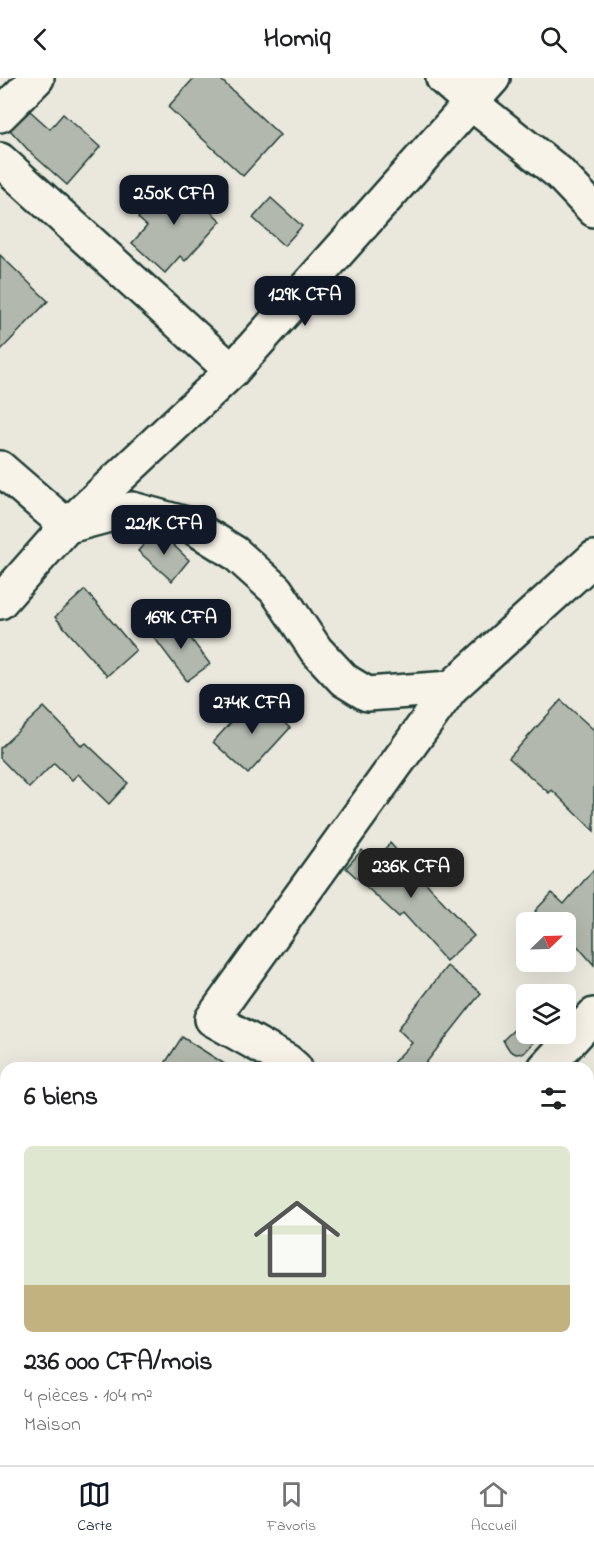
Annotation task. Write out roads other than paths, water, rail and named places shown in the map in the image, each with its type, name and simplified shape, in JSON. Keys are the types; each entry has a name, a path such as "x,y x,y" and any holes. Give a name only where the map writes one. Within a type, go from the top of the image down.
{"street":[{"path":"0,115 37,78"},
{"path":"443,78 558,172 594,210"},
{"path":"0,602 67,526 232,370 493,78"},
{"path":"0,160 232,370"},
{"path":"0,468 67,526"},
{"path":"67,526 132,509 190,525 235,553 276,590 316,650 344,680 368,694 451,688"},
{"path":"288,1062 212,1019 451,688 594,558"},
{"path":"551,1062 594,1016"}]}
